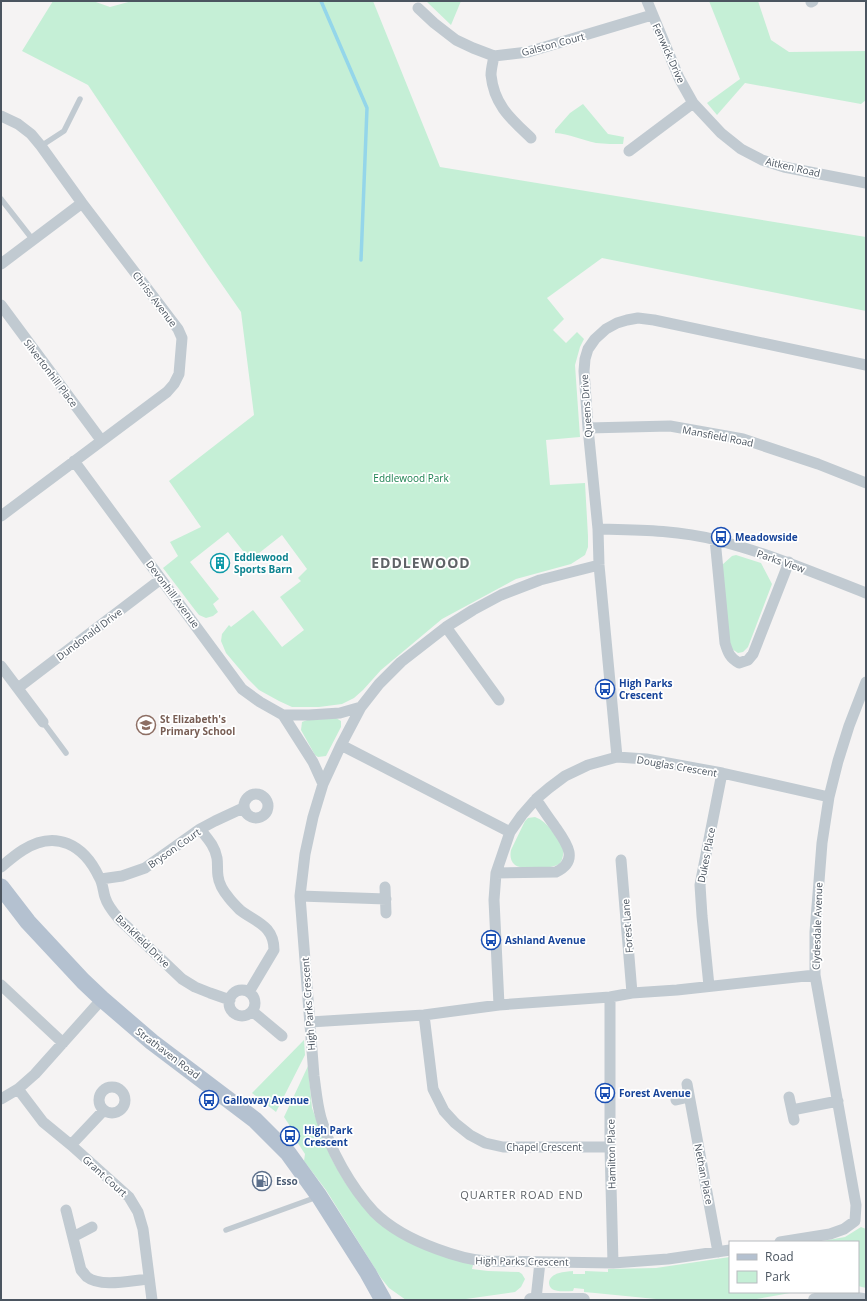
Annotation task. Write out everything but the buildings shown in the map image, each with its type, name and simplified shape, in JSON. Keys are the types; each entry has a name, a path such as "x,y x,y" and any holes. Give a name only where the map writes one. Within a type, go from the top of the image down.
{"main road":[{"name":"Strathaven Road","path":"1,887 28,922 83,981 102,999 152,1042 255,1120 288,1153 319,1196 368,1273 383,1300"}],"street":[{"name":"Fenwick Drive","path":"647,1 679,78 693,103"},
{"name":"Galston Court","path":"418,8 434,24 456,40 494,56 528,52 652,15"},
{"path":"494,56 491,74 495,96 502,109 530,138"},
{"path":"629,151 693,103"},
{"name":"Aitken Road","path":"693,103 721,133 741,149 762,160 784,167 866,183"},
{"name":"Chriss Avenue","path":"1,116 18,124 31,134 41,146 82,203 178,329 182,338 179,374 174,384 167,392 1,516"},
{"path":"1,264 82,203"},
{"name":"Silvertonhill Place","path":"1,305 101,440"},
{"name":"Queens Drive","path":"617,757 588,428 584,371 588,349 595,339 606,329 616,323 638,318 654,320 866,366"},
{"name":"Mansfield Road","path":"588,428 670,426 743,439 818,464 866,483"},
{"name":"Devonhill Avenue","path":"74,461 242,689 260,702 283,715 313,762 323,784"},
{"name":"Parks View","path":"598,529 667,531 715,540 789,562 866,593"},
{"path":"715,540 725,643 728,655 739,663 748,660 753,654 789,562"},
{"name":"High Parks Crescent","path":"599,565 540,580 501,596 473,610 446,627 401,662 379,684 361,707 323,784 313,817 305,854 300,896 317,1097 326,1135 348,1178 375,1212 392,1226 411,1237 428,1246 449,1254 472,1260 613,1263 666,1259 729,1250"},
{"name":"Dundonald Drive","path":"18,688 161,579"},
{"path":"446,627 500,700"},
{"path":"1,666 43,722"},
{"name":"Clydesdale Avenue","path":"786,1241 830,1234 844,1229 855,1221 856,1205 816,975 815,932 822,843 829,797 847,733 866,682"},
{"name":"Devonhill Avenue","path":"283,715 340,713 361,707"},
{"path":"341,745 510,832"},
{"name":"Douglas Crescent","path":"499,1005 494,900 496,873 510,832 522,815 536,799 565,776 588,766 617,757 646,758 829,797"},
{"name":"Dukes Place","path":"709,986 700,885 722,773"},
{"path":"496,873 556,872 563,868 567,863 569,850 536,799"},
{"name":"Bryson Court","path":"101,879 122,876 145,868 200,829 215,820 244,808"},
{"path":"200,829 214,847 221,887 240,910 264,925 274,942 274,950 249,992"},
{"name":"Bankfield Drive","path":"1,867 23,849 45,840 58,840 73,845 86,855 94,866 101,879 106,900 112,911 182,979 195,987 230,1000"},
{"name":"Forest Lane","path":"621,860 632,993"},
{"path":"385,887 386,913"},
{"path":"300,896 386,899"},
{"path":"310,1022 424,1015 499,1005 610,997 632,993 677,990 816,975"},
{"path":"1,985 63,1043"},
{"path":"240,990 249,992 255,1003 252,1011 248,1014 238,1015 231,1009 230,1000 235,992 240,990"},
{"name":"Hamilton Place","path":"610,997 610,1146 613,1263"},
{"path":"1,1099 18,1089 35,1074 102,999"},
{"path":"252,1011 282,1036"},
{"name":"Chapel Crescent","path":"424,1015 433,1089 444,1111 455,1123 470,1135 486,1143 503,1147 610,1146"},
{"name":"Nethan Place","path":"687,1084 718,1252"},
{"name":"Grant Court","path":"18,1089 43,1122 129,1197 138,1212 143,1229 152,1300"},
{"path":"676,1100 689,1097"},
{"path":"789,1097 793,1115 838,1101"},
{"path":"71,1145 104,1110"},
{"path":"66,1210 81,1270 88,1277 97,1282 107,1283 149,1279"},
{"path":"73,1237 92,1227"},
{"path":"540,1262 534,1300 583,1300"},
{"path":"815,1300 849,1298 863,1300"}],"lane":[{"path":"41,146 64,131 80,99"},
{"path":"1,199 33,240"},
{"path":"43,722 66,753"},
{"path":"226,1230 319,1196"}],"green space":[{"name":"Eddlewood Park","path":"53,1 93,1 110,7 132,1 373,1 440,167 866,237 866,311 602,258 547,298 564,319 553,330 566,343 577,332 584,339 575,365 580,437 546,440 550,485 585,483 588,547 585,555 571,564 516,579 442,619 381,670 354,698 342,704 319,707 292,707 259,690 226,653 221,641 222,634 229,625 231,627 253,610 282,647 304,630 280,597 301,581 298,578 307,569 282,535 250,560 228,532 190,562 219,599 213,604 218,612 213,616 206,618 199,615 163,568 178,556 170,542 201,527 169,481 254,415 241,312 88,85 22,51"},
{"path":"426,1 461,1 451,25"},
{"path":"709,1 758,1 771,40 789,52 866,51 866,100 861,104 745,83 717,115 707,103 740,79"},
{"path":"583,104 608,134 624,137 623,144 596,143 555,133 555,130 570,113"},
{"path":"736,555 761,563 772,584 748,647 743,652 738,653 732,649 729,643 722,565 732,556"},
{"path":"336,718 341,721 341,727 326,756 318,757 315,755 301,730 302,722 307,720"},
{"path":"535,817 540,819 548,826 564,849 563,857 556,866 544,868 524,868 518,867 511,860 511,850 525,821 528,818"},
{"path":"304,1040 305,1055 276,1112 252,1093"},
{"path":"308,1066 312,1108 331,1158 346,1184 375,1216 473,1265 472,1269 519,1272 525,1279 521,1287 515,1292 459,1300 406,1300 389,1288 381,1278 326,1190 304,1161 305,1154 292,1134 294,1132 284,1117"},
{"path":"861,1227 866,1229 866,1288 859,1286 859,1241 823,1241 845,1237"},
{"path":"729,1257 729,1293 790,1293 751,1300 666,1300 584,1292 584,1289 574,1288 573,1291 558,1291 552,1289 549,1284 550,1279 558,1273 573,1271 573,1274 585,1274 585,1271 608,1272 608,1269 656,1268"}],"waterway":[{"path":"321,1 367,108 361,260"}],"place":[{"name":"Meadowside","path":"721,537"},
{"name":"Eddlewood Sports Barn","path":"220,563"},
{"name":"High Parks Crescent","path":"605,689"},
{"name":"St Elizabeth's Primary School","path":"146,725"},
{"name":"Ashland Avenue","path":"491,940"},
{"name":"Forest Avenue","path":"605,1093"},
{"name":"Galloway Avenue","path":"209,1100"},
{"name":"High Park Crescent","path":"290,1136"},
{"name":"Esso","path":"262,1181"}],"district":[{"name":"EDDLEWOOD","path":"421,563"},
{"name":"QUARTER ROAD END","path":"522,1195"}]}
